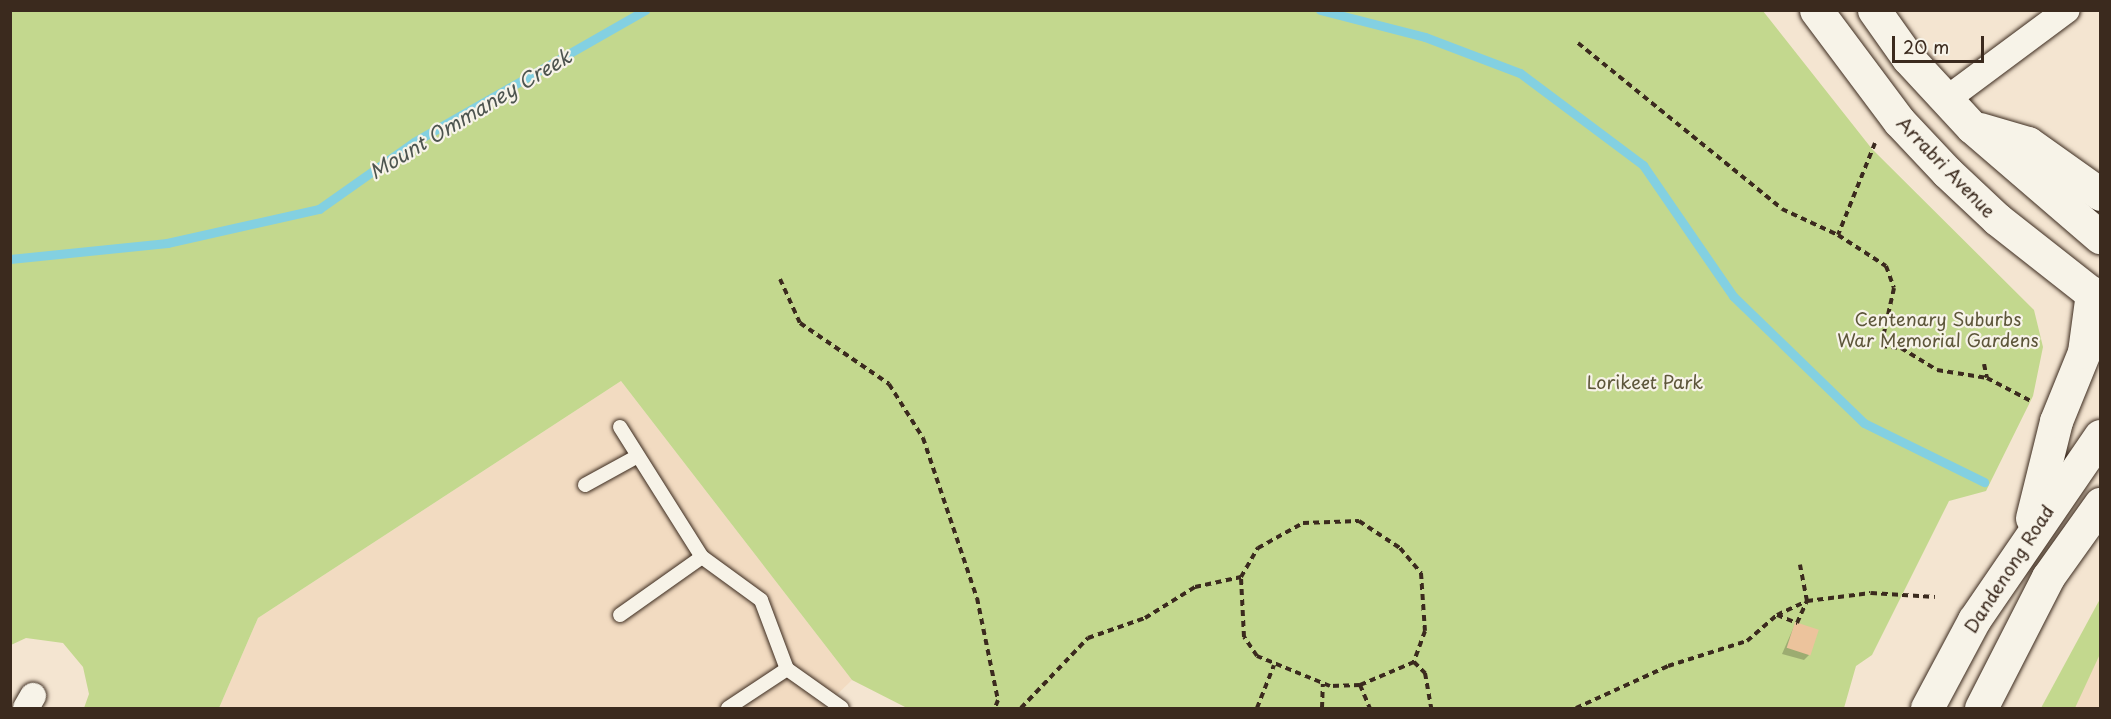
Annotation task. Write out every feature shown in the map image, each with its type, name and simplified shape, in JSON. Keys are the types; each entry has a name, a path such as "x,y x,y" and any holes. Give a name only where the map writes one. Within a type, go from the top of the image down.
{"main road":[{"name":"Arrabri Avenue","path":"1816,10 1899,121 1947,172 1997,219 2096,297"},
{"path":"1874,10 1972,127 2100,237"},
{"path":"1972,127 2028,143 2100,194"},
{"path":"2027,538 2056,421 2084,352 2096,297"},
{"name":"Dandenong Road","path":"1927,708 1974,620 2027,538 2100,436"},
{"name":"Dandenong Road","path":"1981,708 2048,577 2100,504"}],"street":[{"path":"1947,99 2067,10"}],"lane":[{"path":"620,427 702,557 761,600 787,669 842,708"},
{"path":"585,485 638,456"},
{"path":"620,615 702,557"},
{"path":"728,708 787,669"}],"path":[{"path":"1578,43 1782,209 1838,235 1886,266 1894,288 1881,346 1901,348 1937,370 1987,378 2040,406"},
{"path":"1838,235 1858,173 1878,137"},
{"path":"780,279 800,323 889,384 923,438 977,598 998,700 994,708"},
{"path":"1984,364 1987,378"},
{"path":"1359,521 1400,548 1420,573 1425,631 1414,662 1360,685 1323,684 1274,665 1257,656 1244,637 1241,577 1258,548 1282,530 1303,523 1359,521"},
{"path":"1777,615 1797,623 1807,601 1800,565"},
{"path":"1021,708 1088,638 1145,618 1195,587 1241,577"},
{"path":"1576,708 1668,666 1747,641 1777,615 1807,601 1871,593 1935,597"},
{"path":"1414,662 1425,673 1431,708"},
{"path":"1257,708 1274,665"},
{"path":"1322,708 1323,684"},
{"path":"1360,685 1370,708"}],"shaded area":[{"path":"621,381 852,680 823,708 219,708 258,618"},
{"path":"2100,629 2100,708 2053,708"}],"green space":[{"name":"Lorikeet Park","path":"10,11 1763,11 1872,149 2034,310 2043,347 2033,396 1986,491 1949,501 1872,655 1856,666 1844,708 907,708 852,680 621,381 258,618 219,708 84,708 89,694 83,667 63,643 26,638 11,645"},
{"path":"2100,599 2100,654 2075,708 2041,708"}],"building":[{"path":"1795,622 1819,630 1810,655 1787,648"}],"waterway":[{"name":"Mount Ommaney Creek","path":"10,259 167,243 319,209 414,142 645,10"},
{"name":"Mount Ommaney Creek","path":"1320,10 1425,37 1520,73 1643,165 1733,296 1864,423 1984,482"}],"park label":[{"name":"Centenary Suburbs War Memorial Gardens","path":"1938,330"}]}
